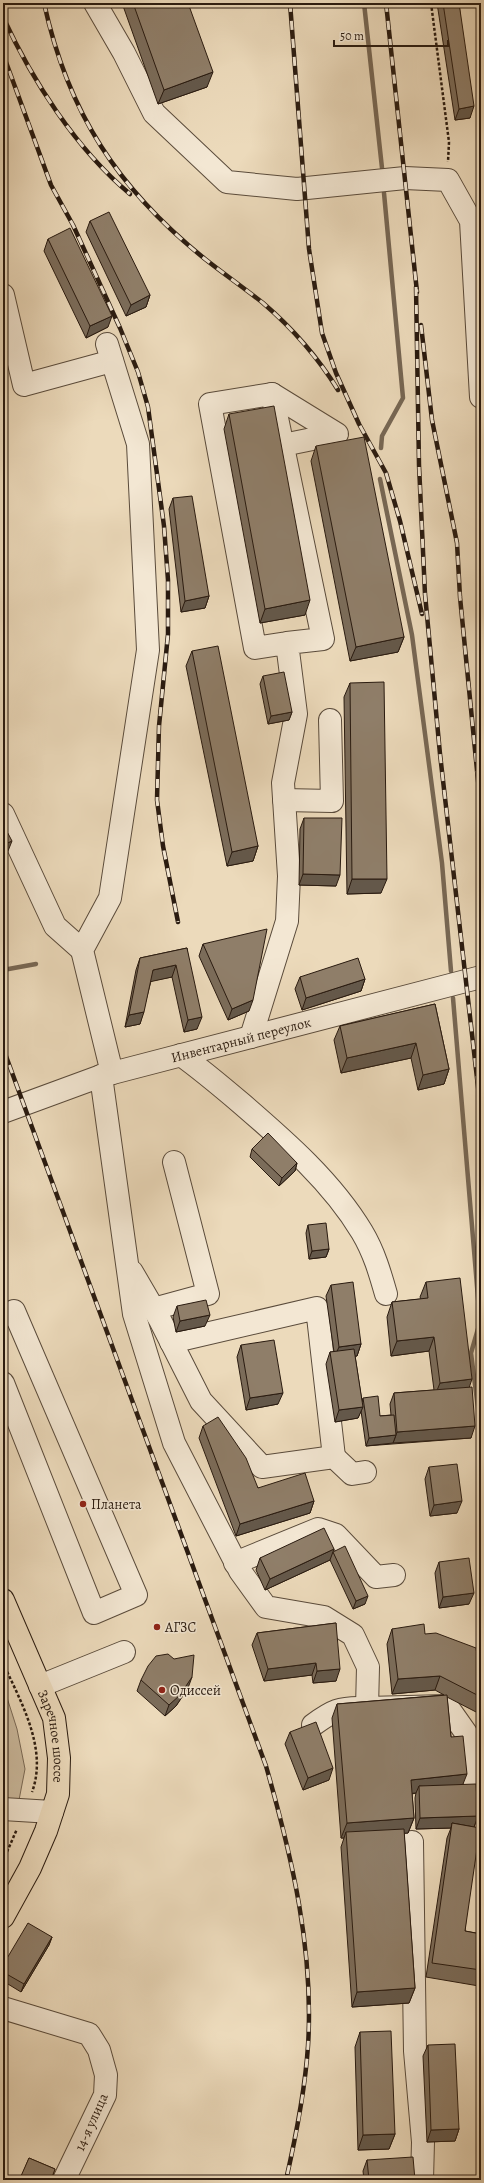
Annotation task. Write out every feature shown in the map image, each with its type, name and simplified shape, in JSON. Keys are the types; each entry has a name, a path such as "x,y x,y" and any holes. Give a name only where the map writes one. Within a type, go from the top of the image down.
{"main road":[{"name":"Заречное шоссе","path":"3,1600 54,1718 60,1758 58,1794 46,1831 30,1868 3,1917"}],"street":[{"path":"95,3 124,53 154,112 227,182 297,189 405,178 448,180 471,222 481,397"},
{"path":"3,295 24,385 109,352 138,444 148,650 110,898 82,950"},
{"path":"272,394 323,638 255,648 210,404 272,394 337,434 283,445"},
{"path":"251,1037 287,922 289,876 283,783 296,714 286,643"},
{"path":"284,800 332,801 330,720"},
{"path":"3,814 55,926 82,950 106,1075 134,1314 174,1443 235,1563 266,1607 324,1617 353,1635 368,1667 367,1708"},
{"name":"Инвентарный переулок","path":"3,1112 106,1075 481,977"},
{"path":"181,1055 283,1139 336,1196 362,1232 377,1264 386,1294"},
{"path":"153,1309 208,1294 174,1162"},
{"path":"127,1262 201,1400 262,1467 334,1457"},
{"path":"171,1342 316,1308 334,1457 352,1474 365,1472"},
{"path":"3,1316 14,1311 136,1595 94,1613 3,1383"},
{"path":"235,1563 318,1529 336,1535 376,1577 394,1575"},
{"path":"40,1686 124,1652"},
{"path":"313,1724 329,1713 345,1707 367,1708 447,1706 466,1733 474,1782"},
{"path":"3,1809 52,1812"},
{"path":"412,1842 416,2051 423,2142 422,2180"},
{"name":"14-я улица","path":"3,2008 89,2034 99,2050 106,2076 105,2095 64,2180"}],"path":[{"path":"431,3 449,142 448,180"},
{"path":"3,1663 26,1714 35,1747 37,1778 3,1861"}],"shaded area":[{"path":"3,1685 17,1729 25,1769 19,1800 3,1800"}],"building":[{"path":"133,3 188,3 213,72 164,90"},
{"path":"443,3 459,3 474,106 459,109"},
{"path":"109,212 150,295 131,305 90,221"},
{"path":"70,228 112,316 90,326 48,239"},
{"path":"274,406 310,600 265,609 229,414"},
{"path":"364,437 404,637 356,647 316,446"},
{"path":"192,496 209,596 185,601 173,498"},
{"path":"218,646 258,846 232,852 192,651"},
{"path":"284,672 292,712 271,716 263,676"},
{"path":"384,682 387,879 352,879 350,683"},
{"path":"304,818 342,818 340,875 303,874"},
{"path":"3,824 12,841 3,845"},
{"path":"267,929 253,1000 232,1009 203,944"},
{"path":"187,948 202,1017 188,1020 176,965 153,970 144,1012 129,1015 140,958"},
{"path":"358,958 365,979 306,998 300,977"},
{"path":"435,1004 449,1069 423,1075 416,1043 347,1058 340,1026"},
{"path":"268,1133 297,1163 282,1178 252,1149"},
{"path":"326,1223 329,1249 312,1251 308,1225"},
{"path":"460,1278 472,1379 440,1383 434,1337 397,1341 392,1302 428,1298 426,1282"},
{"path":"353,1282 361,1344 339,1347 331,1285"},
{"path":"206,1300 210,1315 180,1321 177,1306"},
{"path":"274,1340 283,1393 250,1398 241,1345"},
{"path":"354,1349 363,1407 339,1410 330,1352"},
{"path":"472,1387 475,1426 397,1432 394,1393"},
{"path":"378,1396 380,1416 394,1415 396,1435 369,1438 363,1398"},
{"path":"218,1417 246,1458 258,1488 305,1473 314,1501 240,1524 203,1426"},
{"path":"457,1464 462,1501 434,1505 429,1467"},
{"path":"324,1528 334,1549 270,1579 260,1558"},
{"path":"345,1546 368,1596 356,1601 333,1552"},
{"path":"469,1558 474,1593 443,1597 439,1562"},
{"path":"336,1623 340,1669 317,1671 316,1663 268,1669 257,1633"},
{"path":"424,1624 425,1634 436,1633 476,1648 481,1683 481,1697 440,1676 398,1679 392,1629"},
{"name":"Одиссей","path":"168,1654 174,1659 194,1655 192,1677 180,1695 169,1705 141,1680 148,1666 156,1656"},
{"path":"447,1695 451,1737 463,1736 467,1774 411,1780 414,1818 347,1823 337,1704"},
{"path":"316,1722 333,1768 308,1778 290,1732"},
{"path":"476,1784 478,1816 420,1818 419,1786"},
{"path":"452,1823 480,1828 465,1931 481,1934 481,1970 432,1963"},
{"path":"404,1829 415,1988 357,1992 346,1832"},
{"path":"28,1923 52,1937 24,1984 3,1972 3,1965"},
{"path":"391,2031 395,2134 363,2135 360,2032"},
{"path":"455,2044 459,2129 431,2130 428,2045"},
{"path":"413,2157 415,2180 369,2180 367,2160"},
{"path":"29,2158 55,2169 51,2180 30,2180 21,2176"}],"waterway":[{"path":"364,3 382,168"},
{"path":"381,448 382,436 403,398 384,193"},
{"path":"380,479 412,635 442,863 451,971"},
{"path":"3,970 36,964"},
{"path":"453,998 480,1322 471,1353 481,1432"}],"railway":[{"path":"44,3 54,43 67,80 83,114 101,146 122,176 147,205 174,232 205,259 263,303 284,322 313,355 338,390"},
{"path":"290,3 309,249 322,333 336,373 359,424 386,473 400,521 422,614"},
{"path":"386,3 417,292"},
{"path":"3,17 27,65 57,112 91,156 130,194"},
{"path":"3,54 51,185 73,225 120,328 138,372 148,407 164,526 168,580 168,634 159,726 157,800 163,846 178,922"},
{"path":"416,287 419,465 425,594 440,754 481,1113"},
{"path":"421,325 432,420 457,543 460,597 481,811"},
{"path":"3,1048 266,1766 276,1800 299,1904 308,1975 309,2010 305,2080 297,2130 286,2180"}],"place":[{"name":"Планета","path":"83,1504"},
{"name":"АГЗС","path":"157,1627"},
{"name":"Одиссей","path":"162,1690"}]}
